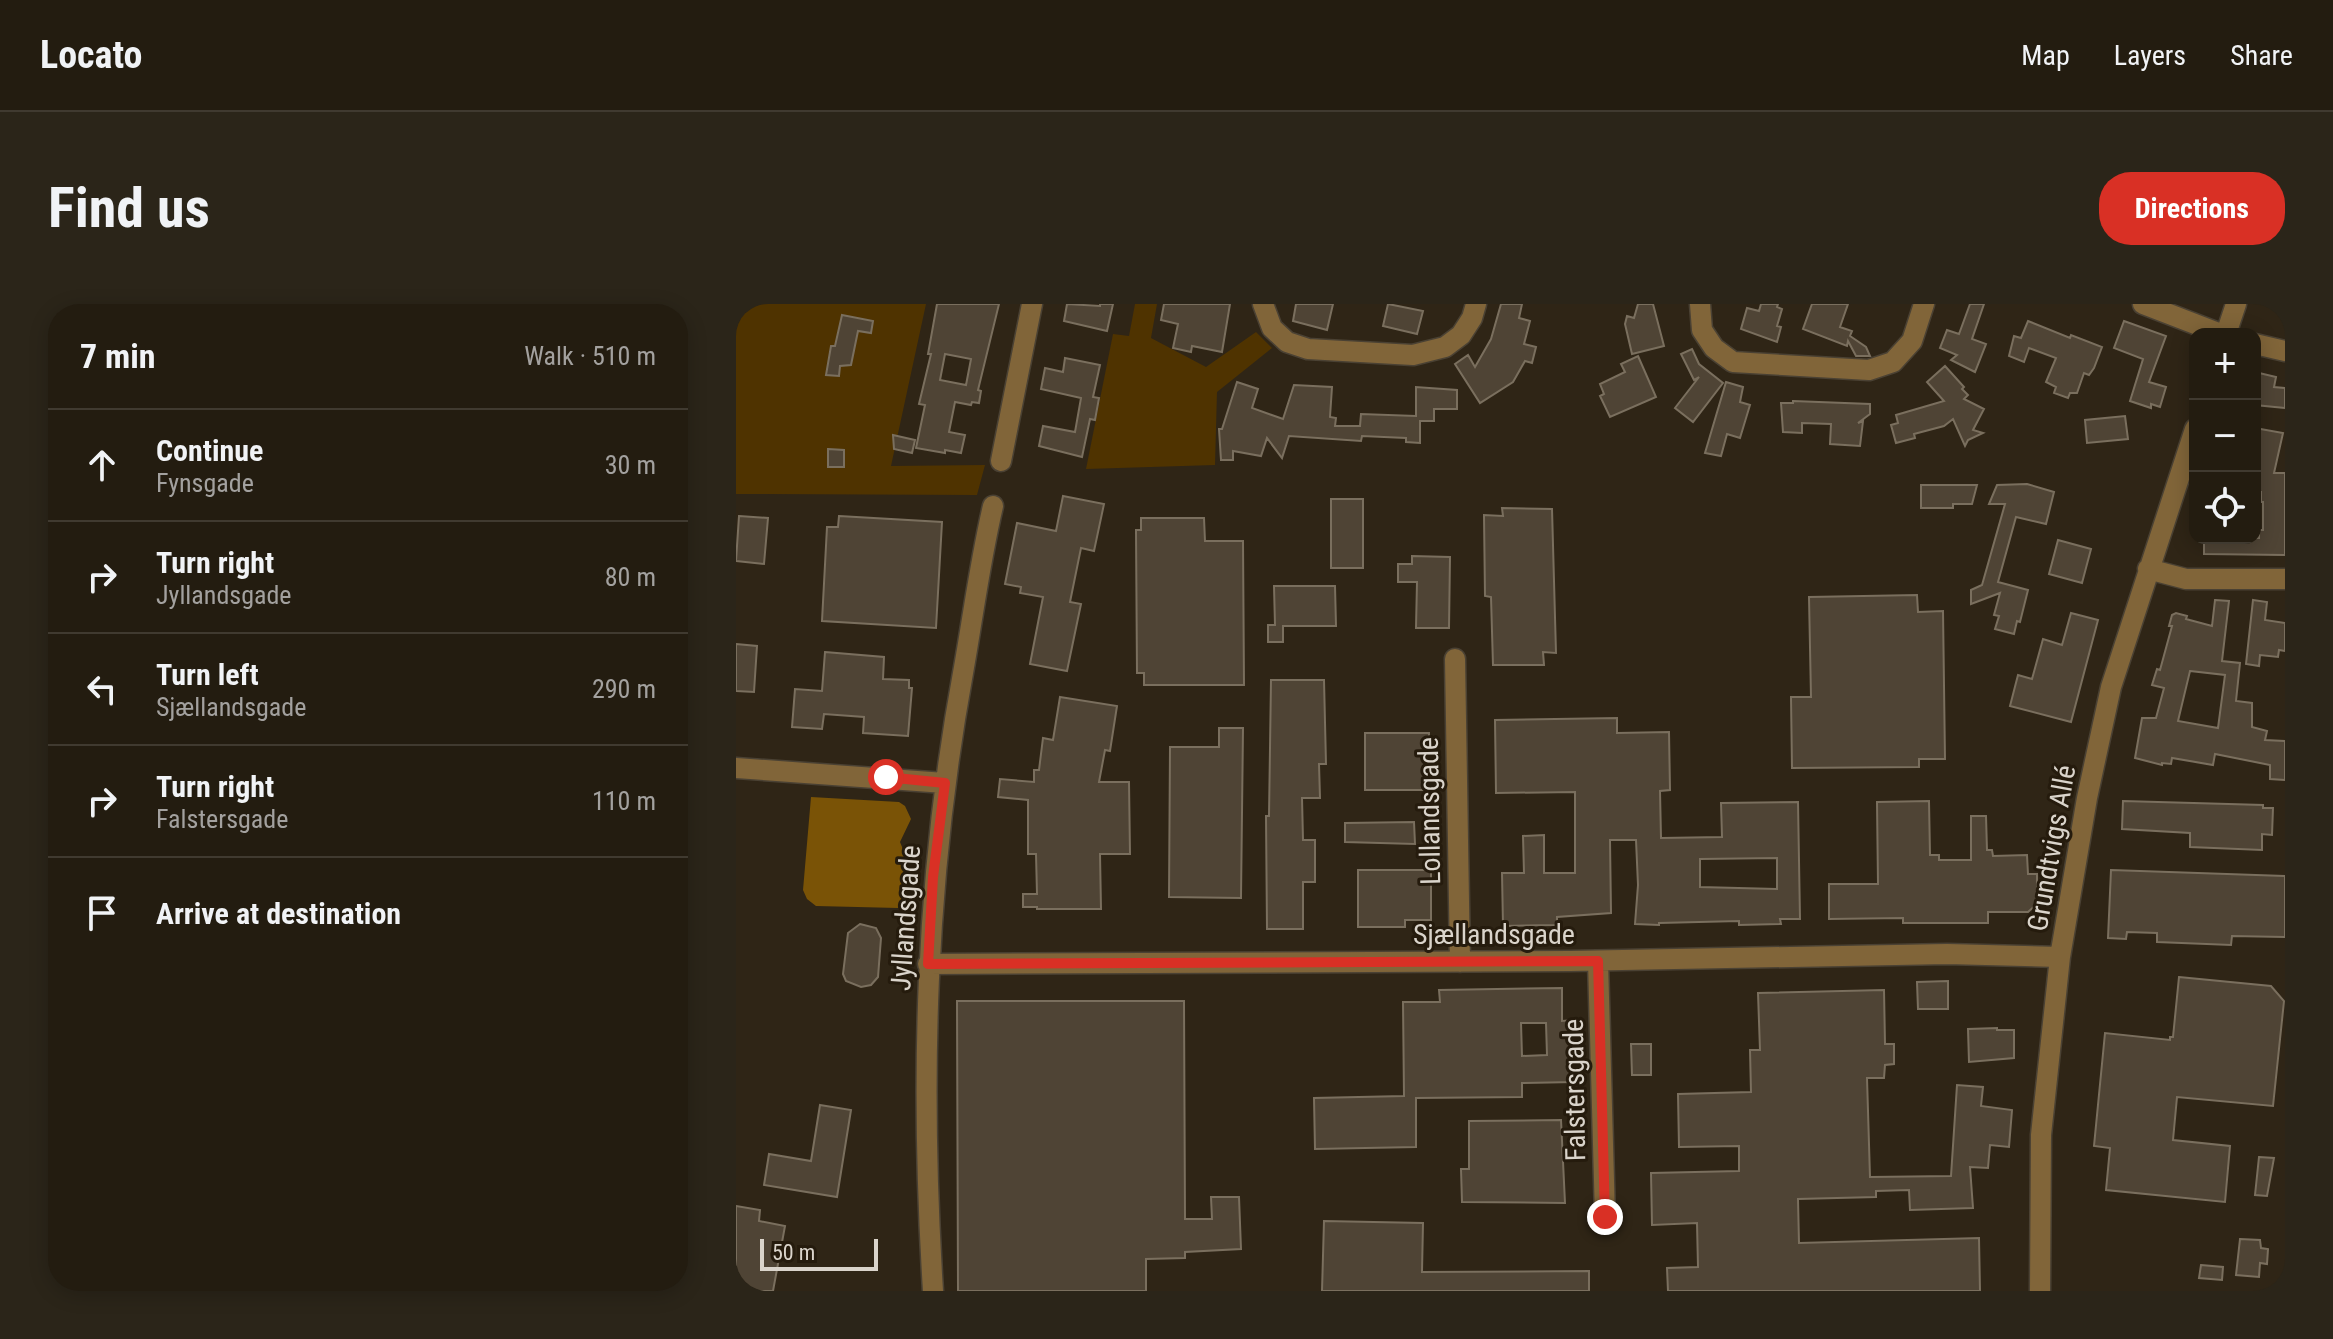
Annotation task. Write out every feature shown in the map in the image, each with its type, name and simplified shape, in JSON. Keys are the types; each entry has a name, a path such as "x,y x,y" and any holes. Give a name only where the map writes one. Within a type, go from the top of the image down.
{"street":[{"path":"1001,461 1032,304"},
{"path":"1263,304 1272,328 1287,342 1308,349 1413,355 1445,347 1461,335 1472,318 1476,304"},
{"path":"1700,304 1702,330 1714,348 1733,362 1774,367 1869,370 1893,362 1912,341 1924,304"},
{"path":"2143,304 2208,328"},
{"path":"2226,328 2236,304"},
{"path":"2261,345 2285,351"},
{"name":"Grundtvigs Allé","path":"2040,1291 2041,1135 2060,957 2087,798 2111,687 2189,447"},
{"name":"Jyllandsgade","path":"933,1291 926,1106 933,877 945,783 993,506"},
{"path":"2148,569 2186,579 2285,579"},
{"name":"Lollandsgade","path":"1455,659 1460,962"},
{"path":"736,768 945,783"},
{"name":"Sjællandsgade","path":"928,964 1598,961 1947,954 2060,957"},
{"name":"Falstersgade","path":"1598,961 1605,1217"}],"shaded area":[{"path":"736,304 926,304 891,466 985,465 977,495 736,494"},
{"path":"1135,304 1157,304 1151,338 1206,367 1256,332 1272,348 1217,392 1215,465 1086,469 1113,334 1129,336"},
{"path":"811,797 899,802 905,806 911,819 900,842 908,867 908,884 898,908 816,906 807,899 803,890"}],"building":[{"path":"937,304 999,304 978,390 981,391 979,403 955,402 949,432 965,435 961,453 916,448 925,405 919,404 931,354 928,354","holes":["945,354 971,359 966,385 940,380"]},
{"path":"1067,304 1113,304 1107,331 1064,321"},
{"path":"1164,304 1230,304 1222,352 1192,346 1191,352 1173,348 1178,324 1161,320"},
{"path":"1296,304 1333,304 1327,330 1293,321"},
{"path":"1388,304 1423,311 1417,334 1383,326"},
{"path":"1501,304 1522,304 1519,318 1530,321 1524,344 1536,347 1532,363 1525,361 1513,382 1480,403 1455,364 1468,355 1475,367 1491,339"},
{"path":"1638,304 1653,304 1664,346 1632,354 1625,324 1627,316 1634,318"},
{"path":"1761,304 1778,304 1777,307 1782,309 1777,342 1741,329 1747,308 1759,311"},
{"path":"1812,304 1848,304 1840,327 1852,331 1850,336 1866,347 1870,356 1856,356 1848,341 1847,346 1803,329"},
{"path":"1970,304 1984,304 1972,339 1986,344 1975,372 1951,360 1957,355 1940,348 1947,330 1959,334"},
{"path":"842,315 873,321 871,333 858,331 851,365 840,366 839,376 826,375 831,346 835,346"},
{"path":"2028,321 2102,347 2094,368 2089,375 2084,373 2077,393 2070,393 2068,398 2054,393 2056,387 2046,382 2056,358 2029,348 2024,362 2009,356 2014,336 2021,338"},
{"path":"2124,321 2166,336 2149,382 2166,387 2160,407 2151,404 2151,408 2130,401 2143,359 2114,348"},
{"path":"1692,349 1699,364 1723,383 1693,422 1675,408 1699,377 1694,380 1681,354"},
{"path":"1638,356 1656,397 1610,417 1600,396 1604,394 1600,384 1625,372 1621,364"},
{"path":"1065,358 1100,365 1093,397 1099,398 1095,420 1090,419 1082,457 1039,446 1043,426 1075,432 1081,398 1041,389 1045,368 1063,372"},
{"path":"1945,366 1964,387 1962,389 1968,395 1964,399 1984,409 1973,430 1983,433 1968,440 1965,446 1953,419 1944,426 1914,434 1915,438 1896,443 1891,425 1898,423 1896,415 1944,401 1927,382"},
{"path":"2261,373 2276,377 2274,387 2285,388 2285,408 2261,406"},
{"path":"1237,382 1258,389 1252,408 1283,419 1294,385 1332,387 1330,417 1336,418 1335,426 1360,426 1361,414 1416,416 1416,387 1457,390 1457,409 1434,409 1434,421 1420,421 1420,443 1406,442 1406,438 1362,436 1361,441 1289,436 1282,458 1267,438 1261,456 1233,451 1233,460 1221,460 1219,429 1222,429"},
{"path":"1726,382 1743,387 1740,402 1750,405 1740,438 1727,434 1721,456 1705,453"},
{"path":"1781,403 1870,404 1870,414 1858,423 1863,421 1860,446 1830,444 1831,424 1802,423 1802,433 1783,432"},
{"path":"2125,416 2128,439 2087,443 2085,420"},
{"path":"2261,429 2283,433 2274,473 2285,473 2285,555 2204,554 2204,544 2261,544"},
{"path":"893,435 915,440 912,453 894,449"},
{"path":"828,449 844,450 844,467 828,467"},
{"path":"2027,484 2054,492 2046,524 2016,517 1998,582 2028,590 2014,634 1995,629 1999,616 1994,615 2000,593 1971,604 1971,590 1982,585 2005,504 1989,504 1997,485"},
{"path":"1921,485 1977,485 1972,504 1953,504 1953,508 1921,508"},
{"path":"1063,496 1104,504 1094,551 1081,548 1070,602 1081,604 1067,671 1030,664 1043,597 1020,593 1021,587 1005,584 1017,523 1056,531"},
{"path":"1331,499 1363,499 1363,568 1331,568"},
{"path":"1502,508 1552,509 1556,653 1543,652 1544,665 1493,665 1491,597 1485,596 1484,515 1503,516"},
{"path":"739,516 768,518 764,564 736,561"},
{"path":"839,516 942,522 936,628 822,621 827,527 838,527"},
{"path":"1141,518 1204,518 1205,541 1243,541 1244,685 1144,685 1144,673 1137,673 1136,530 1141,530"},
{"path":"2058,540 2091,549 2082,583 2049,574"},
{"path":"1412,556 1450,557 1449,628 1416,628 1417,582 1398,582 1398,564 1412,564"},
{"path":"1274,586 1335,586 1336,626 1283,626 1283,642 1268,642 1268,625 1275,625"},
{"path":"1917,595 1918,612 1943,611 1945,759 1919,759 1919,767 1792,768 1791,697 1811,697 1809,597"},
{"path":"2215,600 2229,601 2222,661 2240,663 2236,701 2252,703 2252,727 2267,731 2265,740 2285,741 2285,780 2270,779 2270,765 2215,754 2213,765 2172,758 2171,764 2162,765 2135,758 2142,718 2156,718 2164,688 2152,685 2157,669 2160,670 2172,615 2187,616 2186,619 2212,626","holes":["2190,671 2225,675 2218,728 2178,721"]},
{"path":"2253,600 2267,602 2265,620 2285,623 2285,651 2279,650 2278,657 2260,655 2259,666 2246,664"},
{"path":"2071,613 2098,620 2071,722 2010,706 2018,675 2032,679 2043,639 2062,645"},
{"path":"736,644 757,646 754,692 736,691"},
{"path":"825,652 884,657 883,679 909,680 909,688 912,688 908,736 863,733 864,717 824,714 822,729 792,727 795,689 822,691"},
{"path":"1271,680 1324,680 1326,764 1319,764 1320,798 1302,798 1303,840 1315,840 1315,882 1303,882 1303,929 1267,929 1266,816 1269,816"},
{"path":"1060,697 1117,706 1110,751 1105,750 1099,782 1129,782 1130,854 1100,854 1101,909 1023,907 1023,894 1037,894 1036,854 1028,854 1028,800 998,797 1000,779 1034,782 1034,770 1039,770 1043,738 1053,740"},
{"path":"1617,718 1617,733 1669,732 1670,790 1660,791 1661,838 1722,837 1721,803 1798,802 1800,919 1780,919 1781,924 1739,925 1739,921 1635,924 1638,885 1636,840 1610,840 1611,913 1557,917 1557,925 1503,926 1502,873 1524,873 1523,836 1544,835 1544,873 1575,873 1575,792 1496,793 1495,720","holes":["1777,858 1777,889 1700,887 1700,859"]},
{"path":"1219,728 1243,728 1241,898 1169,897 1170,747 1219,747"},
{"path":"1365,733 1429,733 1429,790 1365,790"},
{"path":"1929,801 1930,855 1939,855 1939,860 1971,860 1971,816 1986,816 1987,850 1992,850 1993,856 2027,855 2028,874 2037,874 2037,904 2028,912 1988,912 1988,923 1903,923 1903,918 1829,919 1829,884 1878,884 1877,802"},
{"path":"2123,801 2263,805 2263,808 2273,808 2272,835 2262,834 2262,850 2190,847 2190,833 2122,829"},
{"path":"1414,822 1415,844 1345,842 1345,823"},
{"path":"1358,870 1431,870 1431,920 1405,920 1405,927 1358,927"},
{"path":"2111,870 2285,876 2285,937 2232,936 2231,945 2157,942 2157,933 2127,932 2126,939 2108,938"},
{"path":"860,924 876,928 881,938 878,977 871,985 861,987 846,981 843,974 848,933"},
{"path":"2179,977 2271,986 2284,1001 2273,1106 2177,1097 2173,1140 2230,1146 2225,1202 2106,1190 2110,1148 2094,1146 2105,1033 2170,1040 2173,1037"},
{"path":"1948,981 1948,1009 1918,1009 1917,982"},
{"path":"1562,988 1562,1021 1573,1020 1574,1082 1522,1083 1522,1097 1416,1098 1416,1147 1315,1149 1314,1098 1404,1096 1403,1002 1440,1002 1439,990","holes":["1521,1023 1546,1023 1547,1055 1522,1056"]},
{"path":"1884,990 1885,1044 1894,1044 1894,1064 1885,1065 1884,1078 1867,1078 1870,1177 1951,1176 1957,1085 1983,1087 1981,1106 2012,1110 2009,1147 1990,1145 1988,1168 1970,1167 1973,1208 1910,1210 1909,1190 1876,1191 1876,1197 1798,1199 1799,1243 1979,1238 1980,1291 1668,1291 1667,1268 1698,1267 1697,1223 1652,1225 1651,1173 1739,1171 1739,1146 1679,1147 1678,1094 1751,1092 1750,1050 1760,1050 1758,993"},
{"path":"957,1001 1184,1001 1185,1219 1212,1219 1211,1197 1239,1197 1241,1249 1185,1252 1185,1258 1146,1259 1146,1291 958,1291"},
{"path":"1968,1029 2014,1030 2014,1058 1969,1062"},
{"path":"1631,1044 1651,1044 1651,1075 1632,1075"},
{"path":"820,1105 851,1110 837,1197 764,1185 769,1154 811,1161"},
{"path":"1561,1120 1565,1203 1462,1202 1461,1169 1469,1169 1469,1121"},
{"path":"2259,1157 2274,1158 2267,1196 2255,1195"},
{"path":"736,1206 760,1210 759,1221 785,1226 773,1291 736,1291"},
{"path":"1324,1221 1423,1223 1422,1272 1589,1271 1589,1291 1322,1291"},
{"path":"2240,1239 2260,1240 2261,1248 2268,1249 2267,1264 2260,1263 2259,1277 2236,1275"},
{"path":"2201,1265 2223,1267 2222,1280 2199,1278"}],"route":[{"path":"886,777 945,783 933,877 928,964 1598,961 1605,1217"}]}
